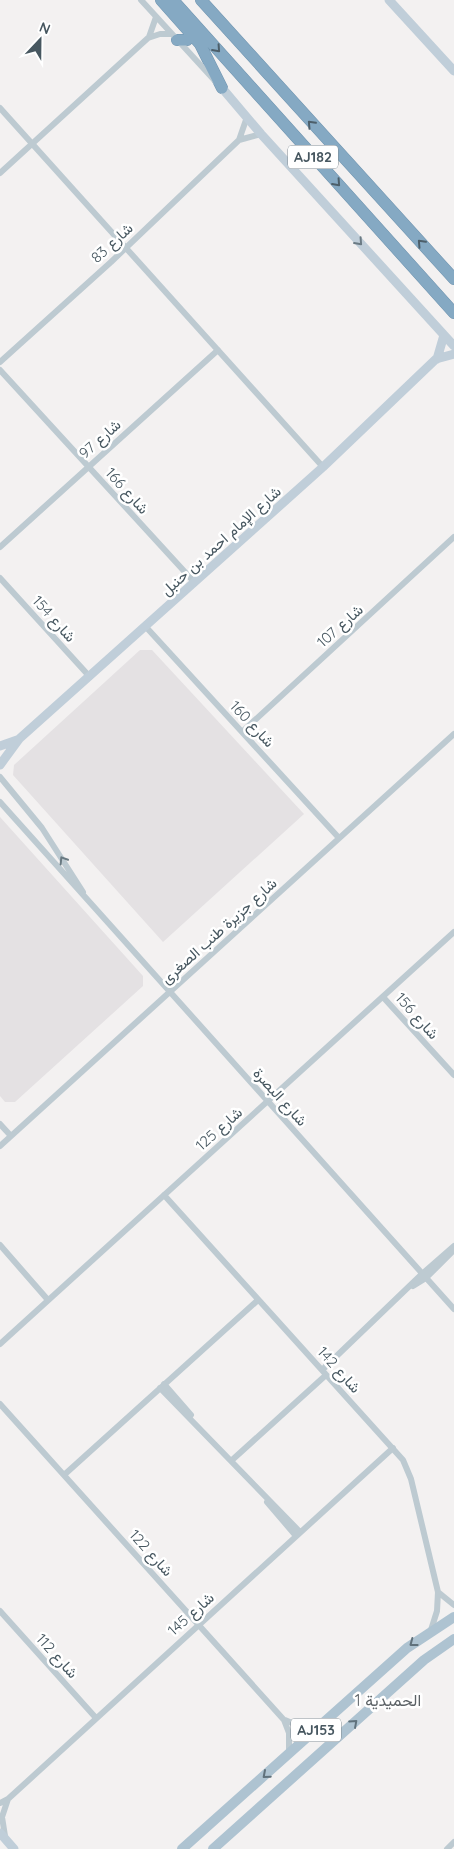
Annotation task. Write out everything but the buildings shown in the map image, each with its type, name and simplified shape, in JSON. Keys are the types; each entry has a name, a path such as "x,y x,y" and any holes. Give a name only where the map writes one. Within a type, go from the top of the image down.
{"highway":[{"path":"161,0 191,33 207,55 222,88"},
{"name":"AJ182","path":"173,0 454,313"},
{"name":"AJ182","path":"202,0 454,279"},
{"path":"174,37 188,40 191,33"}],"main road":[{"name":"AJ153","path":"182,1849 395,1658 431,1630 454,1617"},
{"name":"AJ153","path":"213,1849 424,1660 454,1639"}],"street":[{"path":"141,0 454,346"},
{"path":"389,0 454,72"},
{"path":"0,173 148,38 154,28 156,16"},
{"path":"148,38 160,34 174,37"},
{"path":"0,108 323,467"},
{"name":"شارع 83","path":"0,362 239,140 247,117"},
{"name":"شارع 83","path":"239,140 261,134"},
{"name":"شارع الإمام احمد بن حنبل","path":"0,765 20,739 323,467 436,359 444,335"},
{"name":"شارع 97","path":"0,546 218,350"},
{"name":"شارع الإمام احمد بن حنبل","path":"436,359 454,354"},
{"name":"شارع 166","path":"0,370 195,583"},
{"name":"شارع 107","path":"242,732 454,537"},
{"name":"شارع 154","path":"0,578 90,677"},
{"name":"شارع 160","path":"146,627 339,838"},
{"name":"شارع جزيرة طنب الصغرى","path":"0,1146 454,734"},
{"name":"شارع الإمام احمد بن حنبل","path":"0,746 20,739"},
{"name":"شارع البصرة","path":"0,777 42,828 89,901"},
{"name":"شارع البصرة","path":"0,802 169,993 454,1309"},
{"name":"شارع 125","path":"0,1344 454,932"},
{"name":"شارع 156","path":"383,997 454,1075"},
{"path":"0,1124 11,1136"},
{"name":"شارع 142","path":"164,1195 393,1448 409,1473 438,1592 437,1611 431,1630"},
{"path":"0,1245 48,1300"},
{"path":"231,1461 454,1248"},
{"path":"64,1475 258,1300"},
{"path":"162,1386 298,1534"},
{"name":"شارع 122","path":"0,1404 284,1720"},
{"name":"شارع 145","path":"0,1803 8,1799 393,1448"},
{"path":"438,1592 454,1605"},
{"name":"شارع 112","path":"0,1611 96,1718"},
{"path":"284,1720 297,1726 319,1727"},
{"path":"284,1720 289,1733 288,1755"},
{"path":"7,1841 2,1817 8,1799"},
{"path":"0,1833 14,1849"},
{"path":"446,1849 454,1842"}],"shaded area":[{"path":"140,650 152,650 304,814 163,942 13,775 14,765"},
{"path":"0,817 143,976 143,986 15,1102 5,1102 0,1096"}],"district":[{"name":"الحميدية 1","path":"388,1700"}]}
